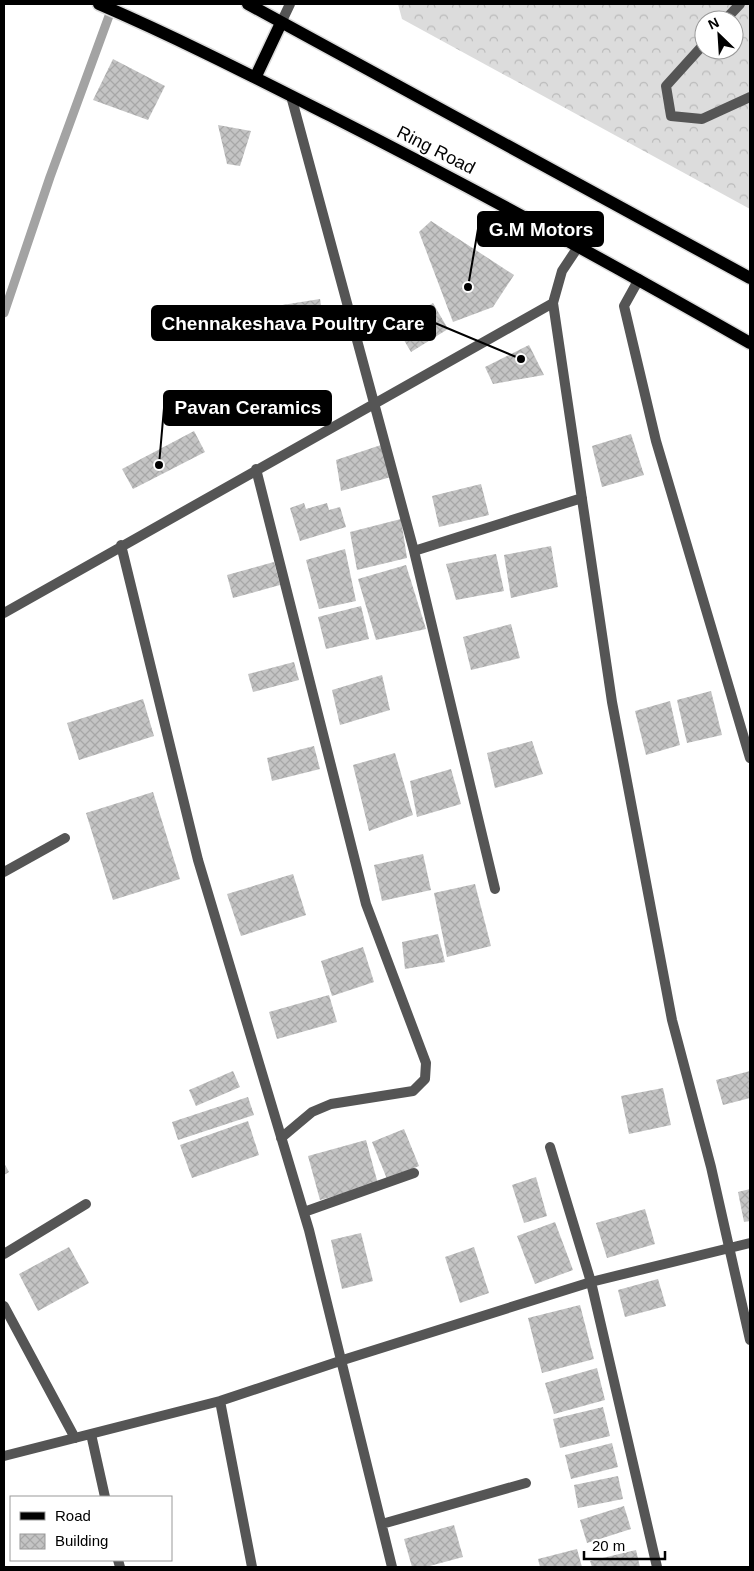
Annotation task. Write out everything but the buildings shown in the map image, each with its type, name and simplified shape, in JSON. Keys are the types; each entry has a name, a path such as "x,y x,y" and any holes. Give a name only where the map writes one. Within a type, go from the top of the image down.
{"main road":[{"name":"Ring Road","path":"99,4 167,33 256,76 291,96 488,196 750,342"},
{"name":"Ring Road","path":"248,4 750,278"},
{"path":"256,76 281,23"}],"street":[{"path":"281,23 290,4"},
{"path":"694,55 666,86 671,116 702,119 750,97"},
{"path":"291,96 414,551 495,889"},
{"path":"578,247 562,271 553,303 612,702 672,1020 711,1167 750,1340"},
{"path":"639,279 624,306 656,440 750,758"},
{"path":"4,613 121,545 553,303"},
{"path":"256,469 366,904 426,1063 425,1079 413,1091 331,1104 312,1112 281,1138"},
{"path":"414,551 582,498"},
{"path":"121,545 198,860 304,1212 343,1360 392,1567"},
{"path":"4,872 65,838"},
{"path":"550,1147 591,1282 657,1567"},
{"path":"304,1212 414,1173"},
{"path":"4,1254 86,1204"},
{"path":"4,1456 220,1401 591,1282 750,1243"},
{"path":"4,1306 75,1438"},
{"path":"220,1401 252,1567"},
{"path":"91,1434 105,1496"},
{"path":"382,1524 526,1483"}],"green space":[{"path":"398,4 750,4 750,209 402,19"}],"waterway":[{"path":"4,313 50,177 113,5"}],"place":[{"name":"G.M Motors","path":"468,287"},
{"name":"Chennakeshava Poultry Care","path":"521,359"},
{"name":"Pavan Ceramics","path":"159,465"}]}
